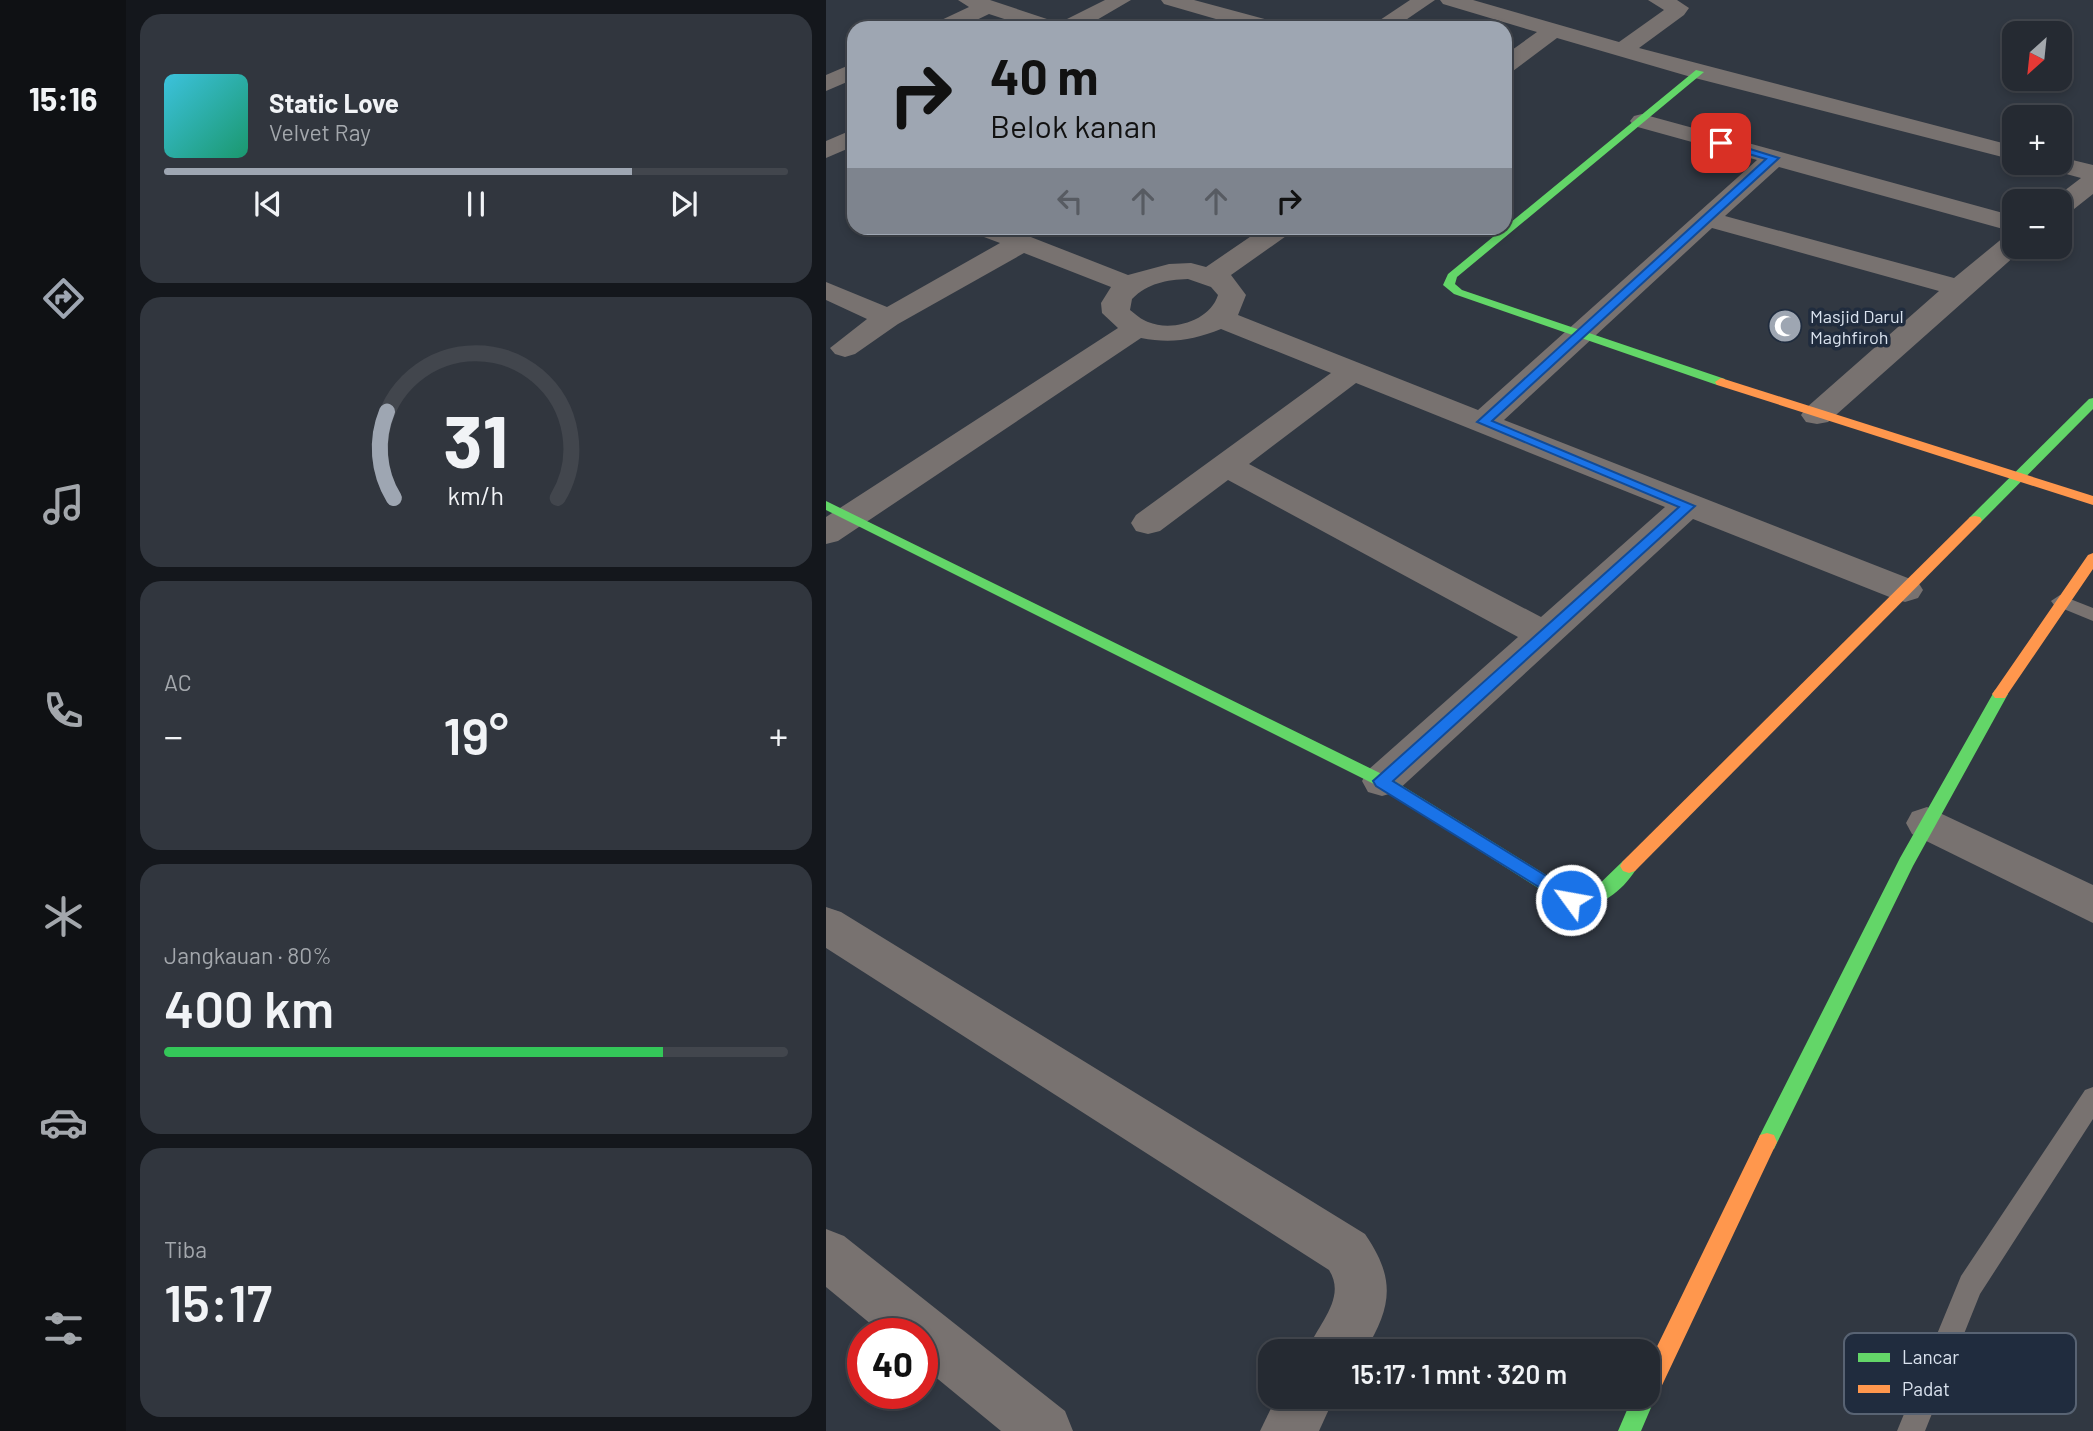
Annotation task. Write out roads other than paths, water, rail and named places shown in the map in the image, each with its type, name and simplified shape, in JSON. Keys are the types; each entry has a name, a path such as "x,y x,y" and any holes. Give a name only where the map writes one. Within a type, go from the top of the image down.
{"street":[{"path":"968,0 1033,21"},
{"path":"1080,21 1121,0"},
{"path":"1171,0 1222,21"},
{"path":"1391,21 1425,0"},
{"path":"1450,0 1699,72 2002,150"},
{"path":"1622,50 1677,11 1678,8 1658,0"},
{"path":"958,21 989,6"},
{"path":"1512,61 1554,30"},
{"path":"1512,228 1699,72"},
{"path":"826,84 847,74"},
{"path":"1642,121 2002,221"},
{"path":"832,159 847,143"},
{"path":"1483,422 1774,158"},
{"path":"2072,168 2093,173"},
{"path":"2072,198 2093,181"},
{"path":"1707,219 1959,288"},
{"path":"1002,235 1130,285"},
{"path":"1213,275 1270,235"},
{"path":"1504,235 1449,280 1449,285 1458,292 1818,415 2093,501"},
{"path":"845,348 888,318 1021,243"},
{"path":"1818,415 2002,253"},
{"path":"1174,271 1213,275 1230,288 1233,298 1231,309 1221,319 1190,331 1171,334 1136,329 1116,313 1115,303 1130,285 1150,276 1174,271"},
{"path":"826,290 888,318"},
{"path":"1221,319 1905,590"},
{"path":"833,518 1136,329"},
{"path":"1148,523 1229,467 1354,371"},
{"path":"833,518 1382,781 1571,900 1589,902 2093,402"},
{"path":"1229,467 1546,636"},
{"path":"1382,781 1688,506"},
{"path":"1660,1365 1846,981 1970,741 2060,601 2093,558"},
{"path":"1927,823 2093,905"},
{"path":"826,925 1347,1252 1359,1267 1363,1288 1357,1311 1341,1339"},
{"path":"826,1254 1045,1431"},
{"path":"1288,1431 1301,1409"},
{"path":"1629,1431 1639,1409"}],"lane":[{"path":"2060,601 2093,615"},
{"path":"1950,1333 1970,1284 2093,1098"},
{"path":"1911,1431 1918,1414"}],"place":[{"name":"Masjid Darul Maghfiroh","path":"1785,326"}]}
